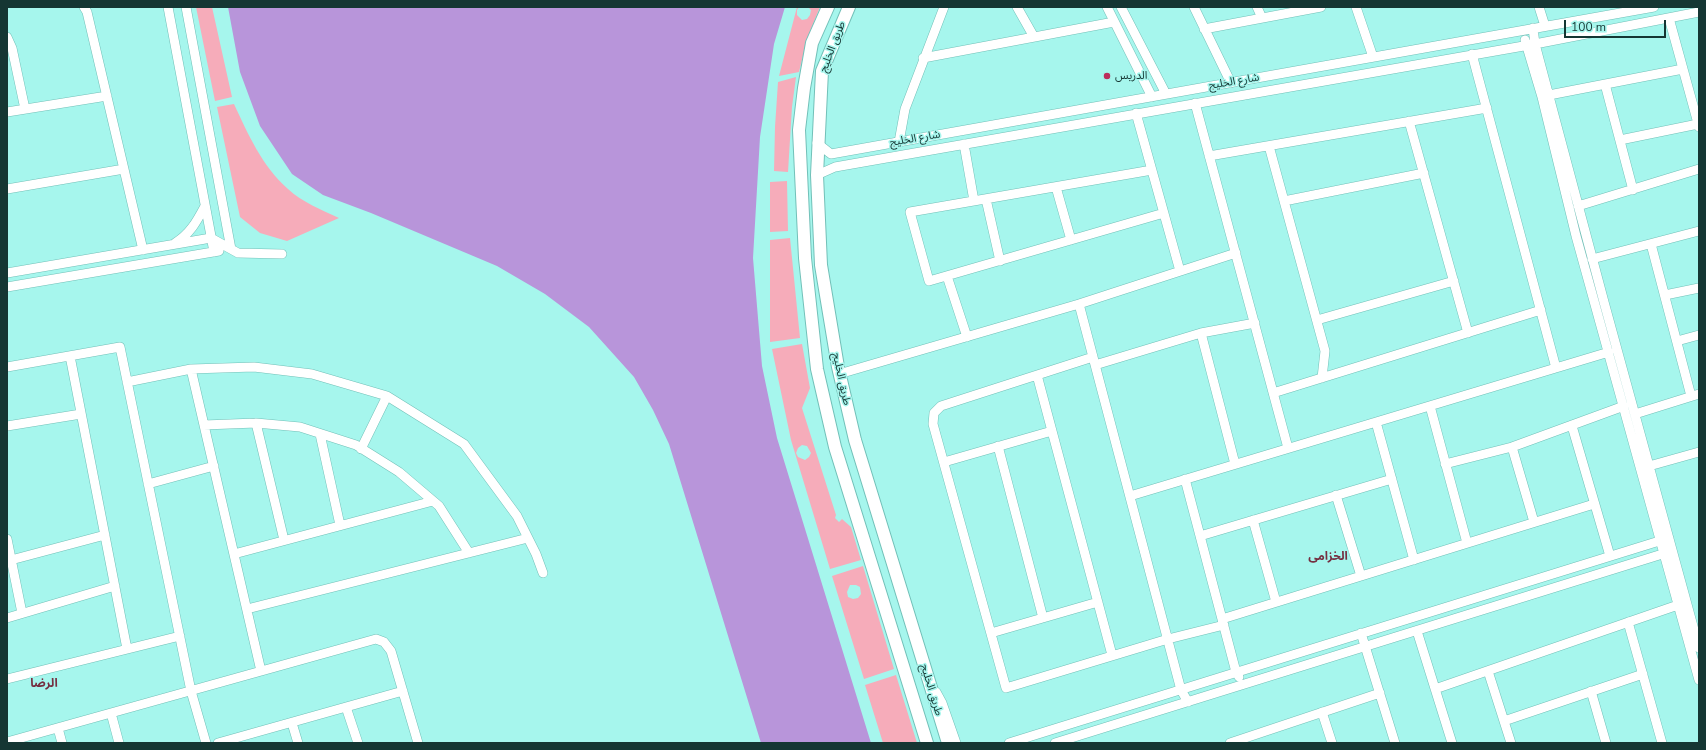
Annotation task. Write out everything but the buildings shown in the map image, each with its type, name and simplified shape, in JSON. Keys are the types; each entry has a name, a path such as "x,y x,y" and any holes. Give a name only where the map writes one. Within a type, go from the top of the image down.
{"main road":[{"name":"طريق الخليج","path":"828,7 812,43 804,88 799,130 805,258 817,369 835,447 927,743"},
{"name":"طريق الخليج","path":"849,7 822,71 817,175 821,264 840,374 855,440 948,743"}],"street":[{"path":"84,7 87,12 143,250"},
{"path":"168,7 214,252"},
{"path":"186,7 231,249"},
{"path":"898,142 904,109 944,7"},
{"path":"1017,7 1034,37"},
{"path":"1107,7 1152,97"},
{"path":"1121,7 1166,94"},
{"path":"1194,7 1231,82"},
{"path":"1257,7 1262,18"},
{"path":"1204,29 1320,7"},
{"path":"1356,7 1373,57"},
{"path":"1539,7 1545,26"},
{"name":"شارع الخليج","path":"818,144 831,154 1654,7"},
{"path":"817,175 835,167 1531,44 1699,12"},
{"path":"1620,140 1699,125 1669,18"},
{"path":"923,58 1114,22"},
{"path":"1533,28 1531,44 1542,97 1576,236 1624,406 1665,539"},
{"path":"1523,31 1531,44 1549,96 1649,466 1678,605 1699,680"},
{"path":"7,37 12,48 25,110"},
{"path":"1472,54 1556,368"},
{"path":"7,70 16,68"},
{"path":"1549,96 1683,69"},
{"path":"1605,84 1633,190"},
{"path":"7,112 107,96"},
{"path":"1195,103 1288,448"},
{"path":"1209,156 1486,108"},
{"path":"1136,114 1180,271"},
{"path":"1409,121 1468,333"},
{"path":"964,144 974,201"},
{"path":"1268,146 1325,351 1322,378"},
{"path":"7,189 124,169"},
{"path":"1152,170 910,212 929,281 1164,213"},
{"path":"1578,206 1699,170"},
{"path":"1284,201 1424,173"},
{"path":"1056,187 1071,240"},
{"path":"986,199 1000,261"},
{"path":"171,245 184,238 205,206"},
{"path":"1592,259 1699,231"},
{"path":"7,273 211,238 238,253 282,254"},
{"path":"1635,414 1695,395 1677,341 1651,244"},
{"path":"7,287 231,249"},
{"path":"840,374 1078,304 1236,253"},
{"path":"946,276 967,337"},
{"path":"1316,320 1454,281"},
{"path":"1665,295 1699,288"},
{"path":"1078,304 1181,690 1188,702"},
{"path":"1273,393 1541,310"},
{"path":"1254,323 1201,333 1036,375 941,406 934,413 933,424 1006,688 1223,622 1276,602 1594,504"},
{"path":"1201,333 1235,464"},
{"path":"1677,341 1699,335"},
{"path":"7,367 120,347 180,636 192,691 206,743"},
{"path":"1130,496 1609,352"},
{"path":"70,356 127,649"},
{"path":"127,382 191,369 254,367 312,374 387,396 464,444 517,516 543,572"},
{"path":"191,369 261,672"},
{"path":"1036,375 1112,655"},
{"path":"361,448 387,396"},
{"path":"1430,406 1467,543"},
{"path":"1445,464 1512,447 1624,406"},
{"path":"7,426 81,414"},
{"path":"1376,422 1414,560"},
{"path":"204,425 256,423 300,427 361,448 399,472 439,506 469,553"},
{"path":"256,423 284,540"},
{"path":"1572,426 1610,556"},
{"path":"944,462 1052,431"},
{"path":"320,434 340,525"},
{"path":"998,446 1043,618"},
{"path":"1512,447 1534,522"},
{"path":"1649,466 1699,452"},
{"path":"148,484 214,466"},
{"path":"1185,479 1236,672 1244,684"},
{"path":"1200,536 1392,479"},
{"path":"1336,495 1361,576"},
{"path":"234,554 433,501"},
{"path":"1254,520 1276,602"},
{"path":"11,560 105,534"},
{"path":"247,609 528,538"},
{"path":"7,539 22,613"},
{"path":"1009,743 1665,539"},
{"path":"1055,743 1668,552"},
{"path":"1668,552 1699,648"},
{"path":"1618,568 1616,555 1640,561"},
{"path":"7,618 115,586"},
{"path":"991,633 1098,602"},
{"path":"1435,688 1678,605"},
{"path":"1443,608 1466,615"},
{"path":"1628,622 1662,743"},
{"path":"1417,630 1452,743"},
{"path":"1361,633 1395,743"},
{"path":"7,679 180,636"},
{"path":"7,742 376,639 384,642 391,651 404,691 418,743"},
{"path":"1488,671 1511,743"},
{"path":"926,674 942,703 956,743"},
{"path":"1504,721 1643,674"},
{"path":"218,743 404,691"},
{"path":"1591,691 1606,743"},
{"path":"1230,743 1380,693"},
{"path":"346,707 358,743"},
{"path":"1322,712 1332,743"},
{"path":"111,713 119,743"},
{"path":"292,722 298,743"},
{"path":"58,728 62,743"},
{"path":"1086,734 1088,743"}],"shaded area":[{"path":"196,7 212,7 232,97 215,101"},
{"path":"228,7 785,7 774,44 760,137 753,258 762,366 777,438 871,743 761,743 669,444 653,410 634,377 589,327 545,294 497,266 371,213 323,195 292,174 260,126 240,72"},
{"path":"797,7 799,7 797,10 797,15 802,20 807,19 810,15 811,10 808,7 820,7 807,39 799,72 779,76"},
{"path":"796,77 792,107 788,172 774,171 778,82"},
{"path":"234,104 256,149 279,180 299,198 339,218 287,241 260,233 240,217 217,107"},
{"path":"787,181 788,231 770,232 770,182"},
{"path":"790,238 800,338 770,342 770,240"},
{"path":"802,344 810,388 802,408 836,515 835,518 839,522 842,519 851,527 861,560 830,569 791,440 772,349","holes":["802,445 807,446 811,453 809,457 805,460 798,457 796,453 798,448"]},
{"path":"863,566 894,669 864,679 832,576","holes":["850,585 860,587 861,594 858,598 853,599 848,597 847,592"]},
{"path":"896,675 917,743 883,743 865,685"}],"place":[{"name":"الدريس","path":"1107,76"}],"district":[{"name":"الخزامى","path":"1328,557"},
{"name":"الرضا","path":"44,684"}]}
